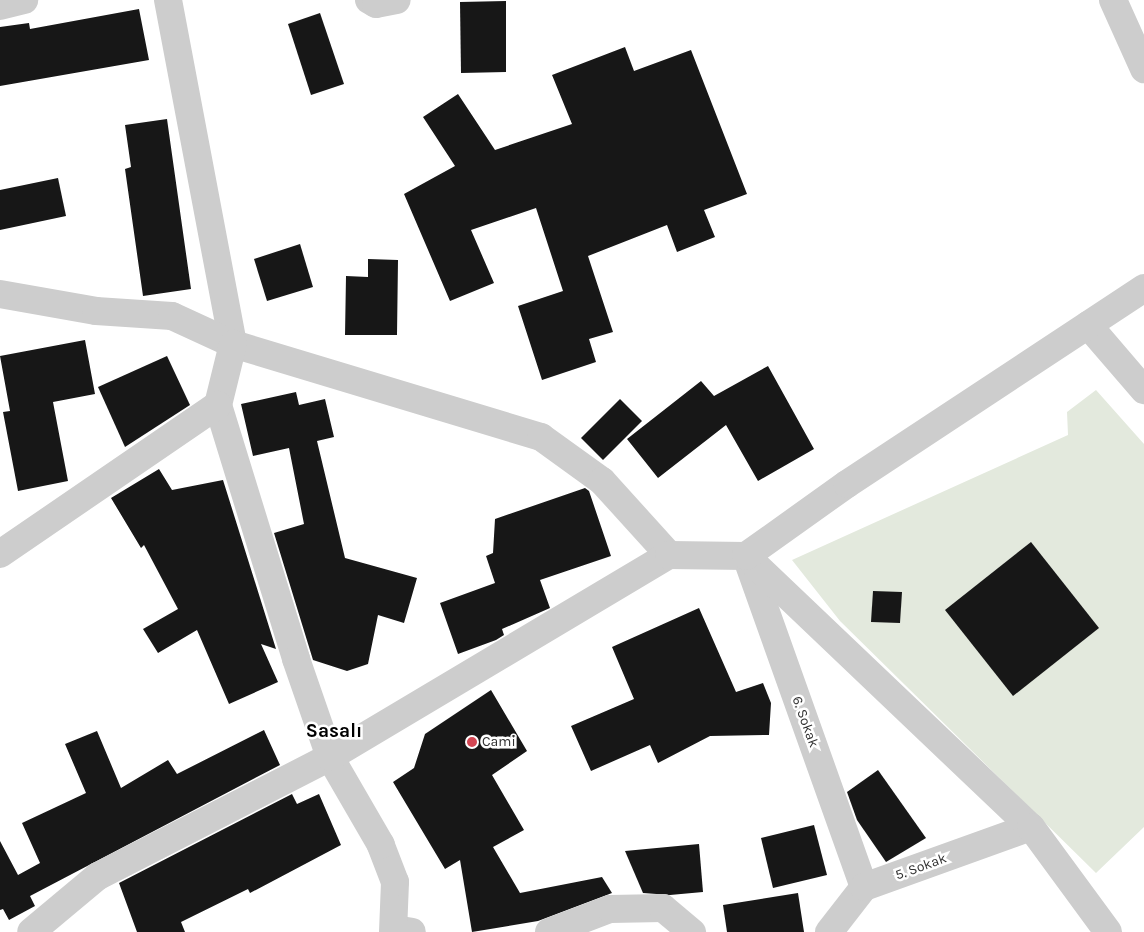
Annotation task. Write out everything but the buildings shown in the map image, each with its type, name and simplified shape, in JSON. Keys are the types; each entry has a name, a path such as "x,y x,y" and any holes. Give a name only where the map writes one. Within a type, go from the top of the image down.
{"street":[{"path":"0,6 24,0"},
{"path":"168,0 233,344 218,405 296,659 330,757 381,845 395,882 400,931"},
{"path":"369,0 376,4 397,0"},
{"path":"1113,0 1144,69"},
{"path":"31,932 98,876 330,757 669,556 746,556 847,484 1144,288"},
{"path":"0,294 96,311 172,316 233,344 541,437 602,481 669,556"},
{"path":"1088,325 1144,390"},
{"path":"0,554 218,405"},
{"path":"746,556 1031,827 1108,932"},
{"name":"6. Sokak","path":"746,556 864,887"},
{"name":"5. Sokak","path":"864,887 1031,827"},
{"path":"829,932 864,887"},
{"path":"548,932 610,909 663,908 692,932"}],"shaded area":[{"path":"1096,390 1144,444 1144,827 1096,873 840,621 792,560 1068,435 1067,412"}],"place":[{"name":"Cami","path":"472,742"}],"district":[{"name":"Sasalı","path":"334,732"}]}
